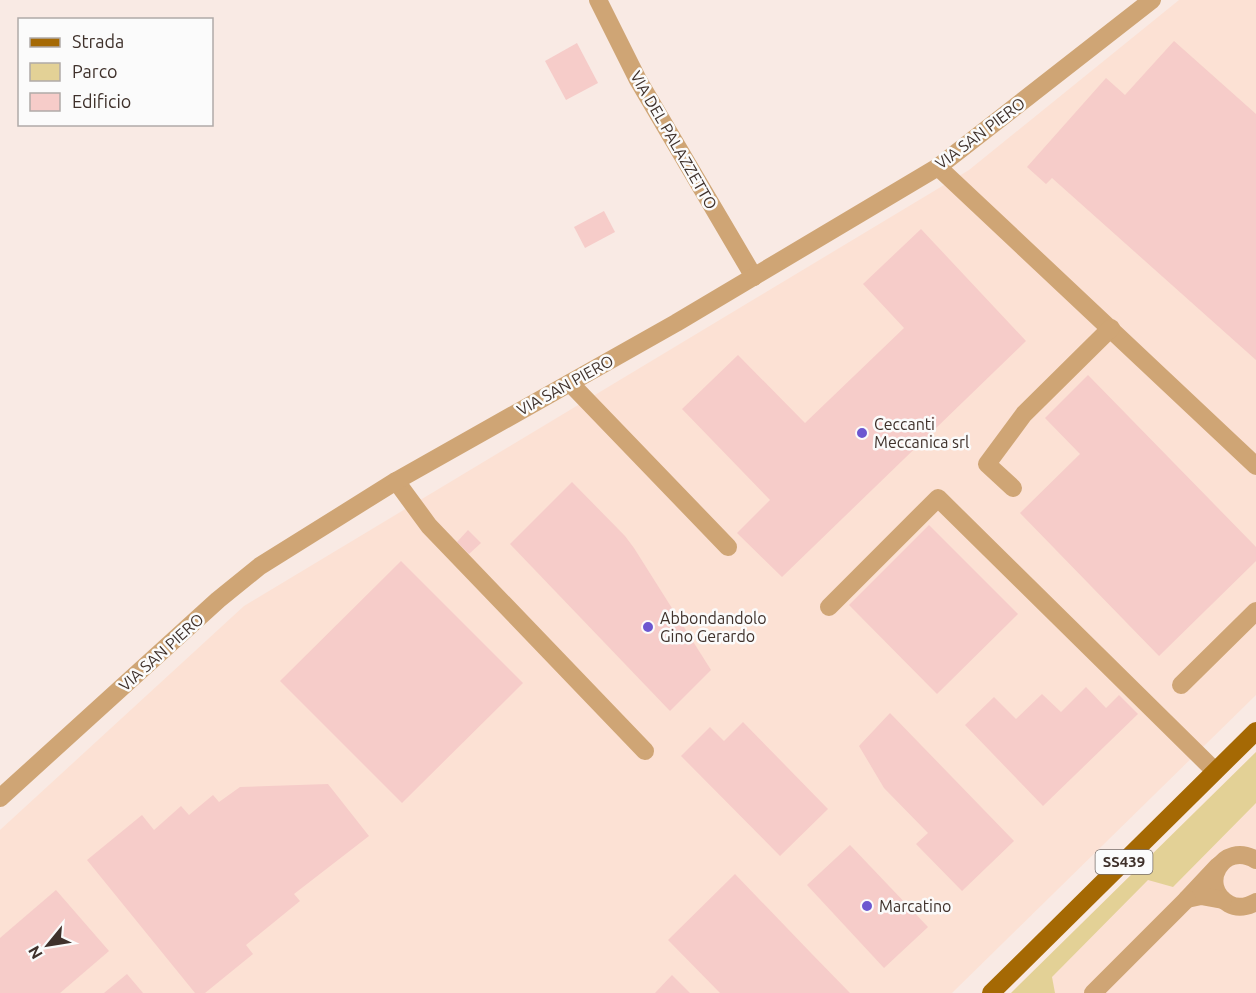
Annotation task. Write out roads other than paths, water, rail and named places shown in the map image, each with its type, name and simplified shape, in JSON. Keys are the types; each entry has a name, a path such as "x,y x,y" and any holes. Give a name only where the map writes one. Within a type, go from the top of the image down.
{"main road":[{"name":"SS439","path":"991,993 1256,730"}],"street":[{"name":"VIA DEL PALAZZETTO","path":"598,0 638,80 754,277"},
{"name":"VIA SAN PIERO","path":"0,798 226,593 260,566 396,481 754,277 938,167 1152,0"},
{"path":"938,167 1256,466"},
{"path":"1013,488 987,464 1024,414 1111,328"},
{"path":"570,383 728,548"},
{"path":"396,481 429,526 645,751"},
{"path":"830,607 938,498 1215,771"},
{"path":"1181,685 1256,611"},
{"path":"1093,993 1219,865 1235,855 1249,855 1256,860"},
{"path":"1219,865 1214,876 1215,885 1223,900"},
{"path":"1187,899 1201,896 1223,900 1233,906 1242,907 1256,902"}],"place":[{"name":"Ceccanti Meccanica srl","path":"862,433"},
{"name":"Abbondandolo Gino Gerardo","path":"648,627"},
{"name":"Marcatino","path":"867,906"}]}
